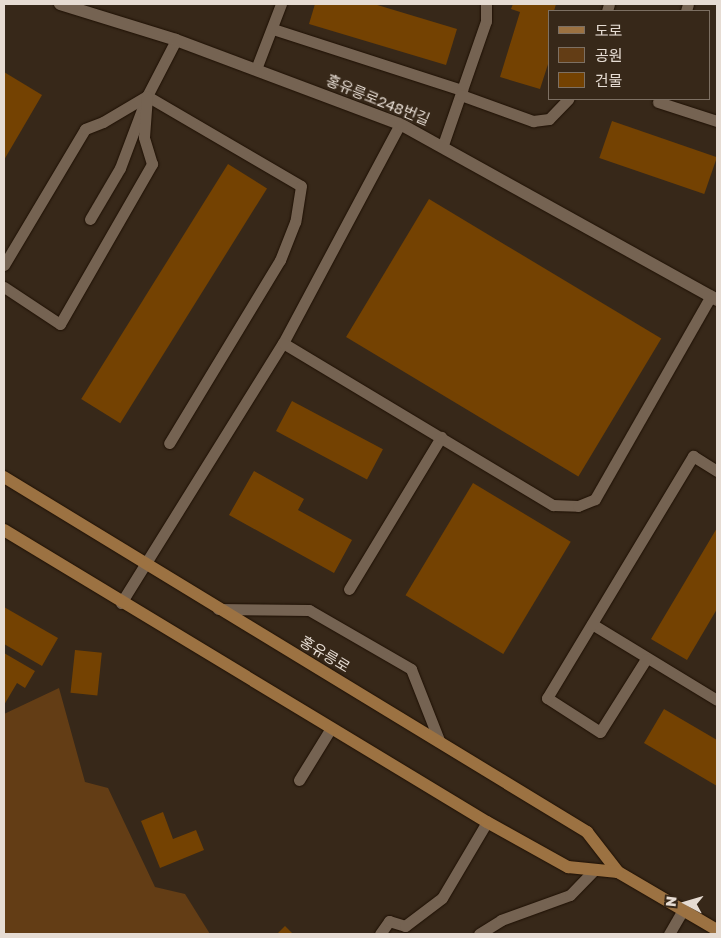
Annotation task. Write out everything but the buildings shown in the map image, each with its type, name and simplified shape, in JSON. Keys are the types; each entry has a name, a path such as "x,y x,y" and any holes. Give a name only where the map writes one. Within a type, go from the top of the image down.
{"street":[{"name":"홍유릉로248번길","path":"60,4 176,40 400,124 443,146 714,298"},
{"name":"홍유릉로","path":"4,477 218,609 439,740 587,832 618,872 717,930"},
{"name":"홍유릉로","path":"4,530 121,603 487,822 568,867 618,872"}],"lane":[{"path":"256,69 273,29 280,4"},
{"path":"443,146 486,21 486,4"},
{"path":"273,29 461,92 533,121 549,119 567,100"},
{"path":"90,219 120,168 147,96 176,40"},
{"path":"4,265 84,129 103,122 147,96"},
{"path":"4,287 60,324 152,164 144,137 147,96"},
{"path":"147,96 301,186 295,222 280,260 169,443"},
{"path":"655,100 717,121"},
{"path":"121,603 283,343 400,124"},
{"path":"283,343 553,505 578,506 595,499 714,298"},
{"path":"349,589 441,437"},
{"path":"646,658 600,732 546,698 693,456 717,471"},
{"path":"218,609 309,610 411,669 439,740"},
{"path":"592,624 646,658 716,698"},
{"path":"299,780 331,728"},
{"path":"380,934 389,922 405,926 442,898 487,822"},
{"path":"479,934 501,920 570,895 594,870"},
{"path":"669,934 683,910"}],"green space":[{"path":"59,688 85,782 108,788 155,887 185,894 210,934 4,934 4,714"}]}
